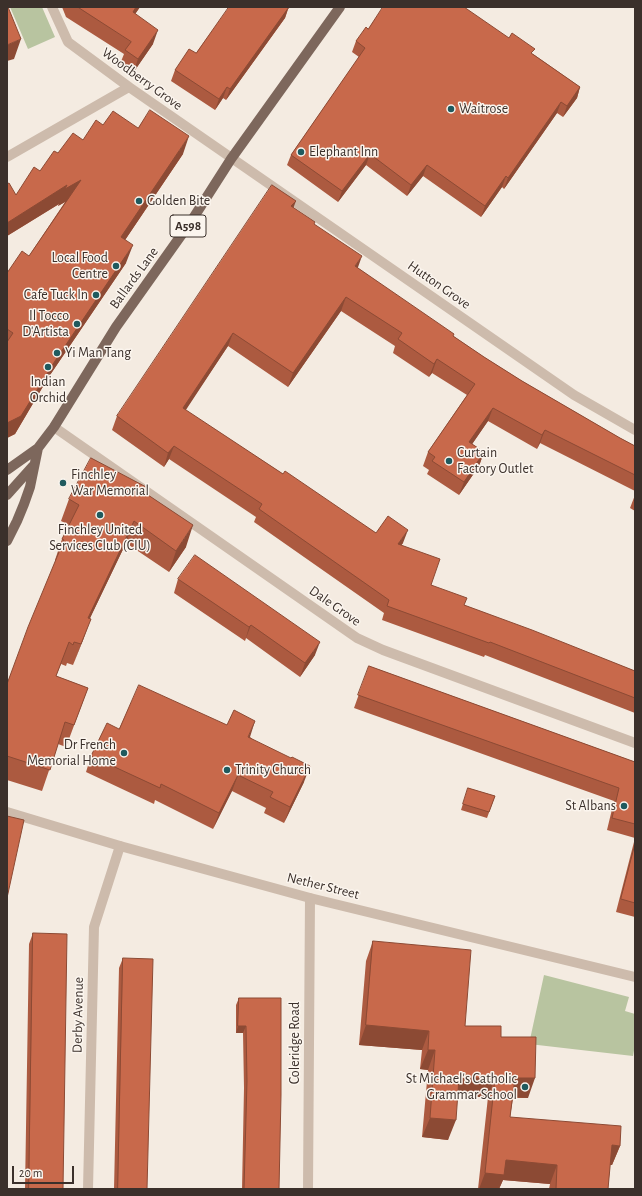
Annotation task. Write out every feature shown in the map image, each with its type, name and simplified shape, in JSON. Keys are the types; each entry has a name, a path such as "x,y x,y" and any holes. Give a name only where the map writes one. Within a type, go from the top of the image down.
{"main road":[{"name":"Ballards Lane","path":"7,541 17,521 30,487 38,448 54,427 116,327 188,226 231,159 340,7"},
{"path":"7,470 38,448"},
{"path":"7,495 34,464"}],"street":[{"name":"Woodberry Grove","path":"52,7 68,42 231,159"},
{"path":"7,157 129,87"},
{"name":"Hutton Grove","path":"231,159 574,395 635,430"},
{"name":"Dale Grove","path":"54,427 357,638 383,650 635,743"},
{"name":"Nether Street","path":"7,812 120,846 310,898 635,977"},
{"name":"Derby Avenue","path":"88,1189 94,927 120,846"},
{"name":"Coleridge Road","path":"308,1189 310,898"}],"green space":[{"path":"10,7 42,7 55,37 28,49"},
{"path":"544,975 629,997 625,1011 635,1014 635,1045 633,1056 529,1044"}],"building":[{"path":"7,7 21,39 7,45"},
{"path":"78,7 136,7 133,12 158,30 138,59 125,50 131,42"},
{"path":"229,7 289,7 230,89 227,87 219,99 175,70 189,49 196,53"},
{"name":"Waitrose","path":"383,7 464,7 509,38 512,33 535,49 531,53 580,87 567,106 561,102 508,178 506,176 485,206 427,165 411,185 370,154 342,191 291,155 365,48 356,41 366,27 368,29"},
{"path":"150,110 189,136 121,237 133,245 55,361 21,416 7,423 7,342 13,333 7,329 7,273 22,251 29,256 81,180 65,189 67,185 7,223 7,184 9,183 16,195 34,167 40,171 54,151 58,153 73,133 83,140 96,120 103,125 113,111 138,128"},
{"path":"272,185 296,201 291,206 315,222 314,224 362,256 355,266 454,334 453,336 484,357 522,381 635,446 635,475 545,430 542,435 493,408 469,442 484,452 464,482 432,461 435,457 428,452 475,384 437,359 434,364 398,339 402,333 346,297 293,373 233,333 183,408 283,474 285,471 376,533 388,516 408,530 398,544 440,559 431,585 467,598 464,605 635,671 635,698 490,642 489,643 387,606 389,600 259,509 262,504 174,446 168,453 117,416"},
{"path":"91,458 148,488 145,493 193,525 176,551 134,521 88,618 91,619 81,644 74,642 73,645 69,642 56,676 88,688 74,725 65,722 50,770 7,756 7,684 28,627 64,540 62,539 79,505 69,499"},
{"path":"195,555 320,642 305,663 251,625 249,627 178,579"},
{"path":"369,666 635,762 635,824 612,818 619,788 358,695"},
{"path":"139,685 227,725 234,710 255,721 248,737 310,766 290,807 270,797 273,792 238,775 219,813 161,784 160,788 91,756 107,723 119,729"},
{"path":"468,788 495,796 489,812 463,804"},
{"path":"7,816 24,820 7,898"},
{"path":"635,844 635,903 621,899"},
{"path":"33,933 67,934 63,1189 29,1189"},
{"path":"373,941 471,950 465,1026 501,1026 501,1037 536,1037 535,1078 515,1078 510,1117 621,1126 620,1146 612,1145 608,1189 556,1189 557,1165 506,1160 504,1175 485,1173 495,1078 459,1078 456,1120 430,1118 435,1050 428,1050 429,1031 366,1025"},
{"path":"123,958 153,959 147,1189 118,1189"},
{"path":"239,998 281,998 279,1189 244,1189 247,1081 246,1026 238,1026"}],"place":[{"name":"Waitrose","path":"451,109"},
{"name":"Elephant Inn","path":"301,152"},
{"name":"Golden Bite","path":"139,201"},
{"name":"Local Food Centre","path":"116,266"},
{"name":"Cafe Tuck In","path":"96,295"},
{"name":"Il Tocco D'Artista","path":"77,324"},
{"name":"Yi Man Tang","path":"57,353"},
{"name":"Indian Orchid","path":"48,367"},
{"name":"Curtain Factory Outlet","path":"449,461"},
{"name":"Finchley War Memorial","path":"63,483"},
{"name":"Finchley United Services Club (CIU)","path":"100,515"},
{"name":"Dr French Memorial Home","path":"124,753"},
{"name":"Trinity Church","path":"227,770"},
{"name":"St Albans","path":"624,806"},
{"name":"St Michael's Catholic Grammar School","path":"525,1087"}]}
